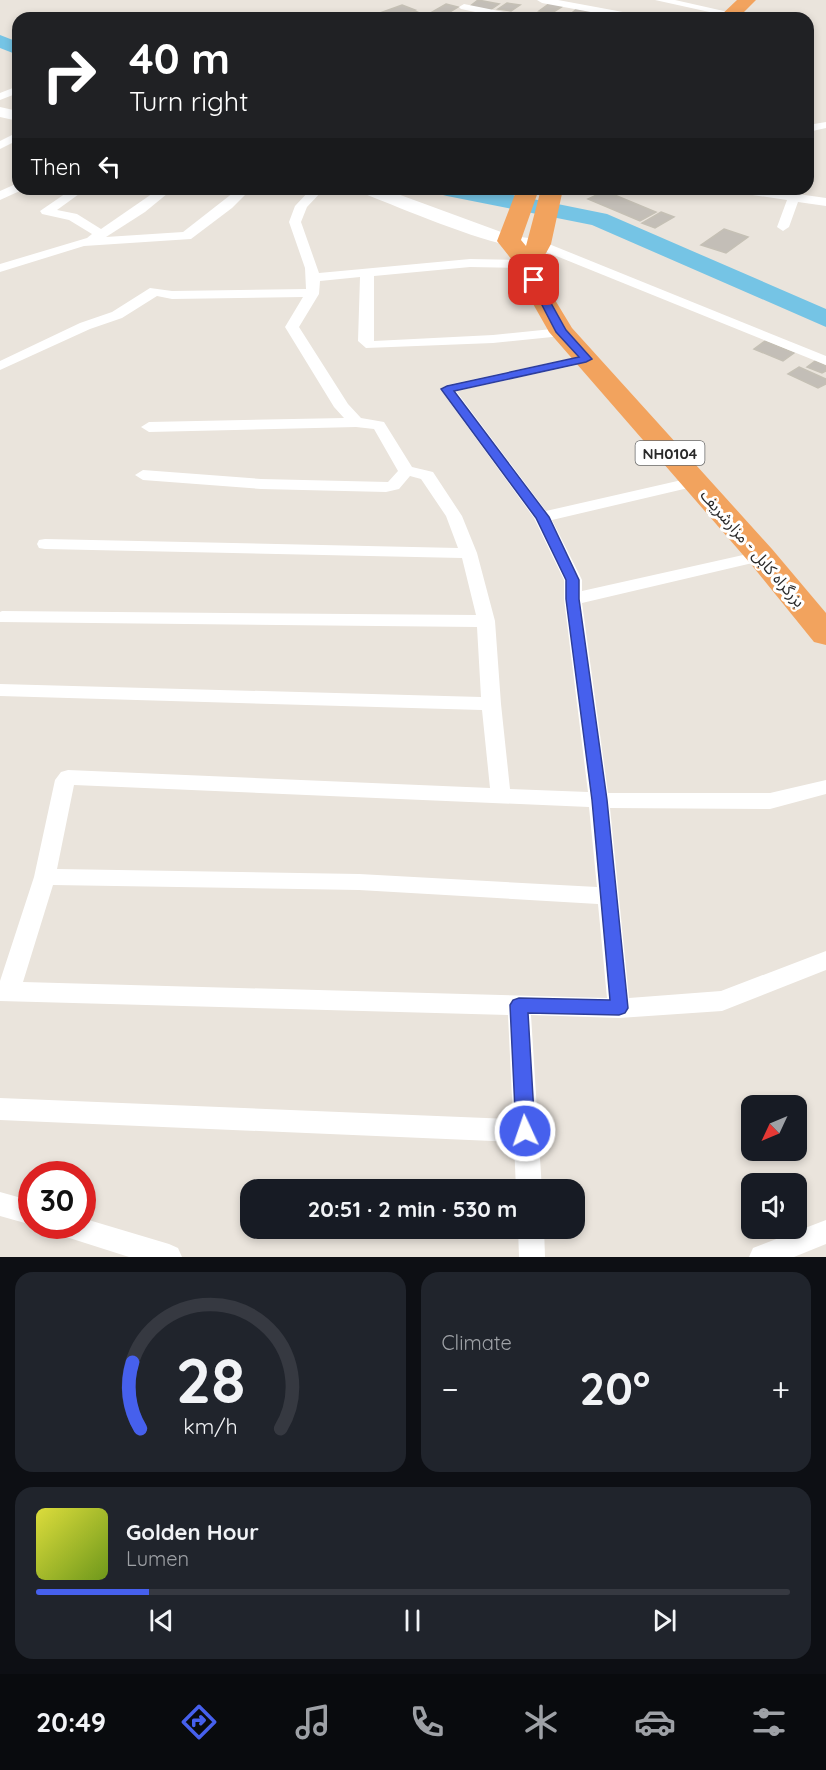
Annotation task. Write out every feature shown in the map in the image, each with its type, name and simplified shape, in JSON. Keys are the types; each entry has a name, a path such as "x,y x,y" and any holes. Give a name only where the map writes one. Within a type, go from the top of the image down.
{"highway":[{"path":"734,12 747,0"},
{"path":"510,236 526,195"},
{"path":"536,246 550,195"},
{"name":"بزرگراه کابل - مزارشریف","path":"510,236 536,246 540,295 562,332 761,556 826,634"}],"street":[{"path":"542,0 609,12"},
{"path":"604,11 619,0"},
{"path":"660,0 712,12"},
{"path":"464,7 489,12"},
{"path":"71,195 46,212 73,217 101,234"},
{"path":"89,242 159,195"},
{"path":"0,268 23,259 89,242 186,236 239,195"},
{"path":"312,195 301,206 295,222 314,285 292,327 342,407 356,422"},
{"path":"386,195 510,236"},
{"path":"780,195 826,202"},
{"path":"783,227 794,197"},
{"path":"0,366 85,326 117,315 155,291 172,295 314,285 367,273 470,263 536,246 826,361"},
{"path":"367,273 365,341 371,345 493,339 562,332"},
{"path":"586,359 447,389 542,517 573,580 573,599 599,800 619,1008"},
{"path":"149,427 356,422 378,425 406,471 427,476 454,516 469,554 486,621 491,704 501,796"},
{"path":"143,475 261,484 386,487 393,486 406,471"},
{"path":"542,517 695,482"},
{"path":"45,544 469,554"},
{"path":"573,599 761,556"},
{"path":"2,617 486,621"},
{"path":"0,690 491,704"},
{"path":"826,787 770,801 599,800 68,777 65,780 45,877 4,992 619,1008 722,1001 826,960"},
{"path":"45,877 359,882 608,896"},
{"path":"519,1005 528,1179"},
{"path":"0,1109 525,1131"},
{"path":"0,1204 18,1210"},
{"path":"762,1257 826,1232"},
{"path":"96,1234 169,1257"},
{"path":"531,1239 532,1257"}],"building":[{"path":"478,0 499,4 490,10 469,7"},
{"path":"507,3 520,5 511,11 498,9"},
{"path":"550,3 563,6 554,12 539,11"},
{"path":"446,4 458,7 450,12 432,12"},
{"path":"402,5 415,10 409,12 383,12"},
{"path":"578,8 595,11 594,12 573,12"},
{"path":"596,195 615,195 656,212 640,221 588,199"},
{"path":"661,212 674,217 655,228 642,223"},
{"path":"724,229 748,237 726,253 701,245"},
{"path":"765,341 794,353 783,361 754,349"},
{"path":"815,361 826,366 826,371 822,373 807,367"},
{"path":"799,367 826,379 826,384 818,388 788,374"}],"waterway":[{"path":"0,41 12,46"},
{"path":"477,195 599,219 826,319"}],"route":[{"path":"525,1131 519,1005 619,1008 599,800 573,599 573,580 542,517 447,389 586,359 562,332 540,295 534,280"}]}
